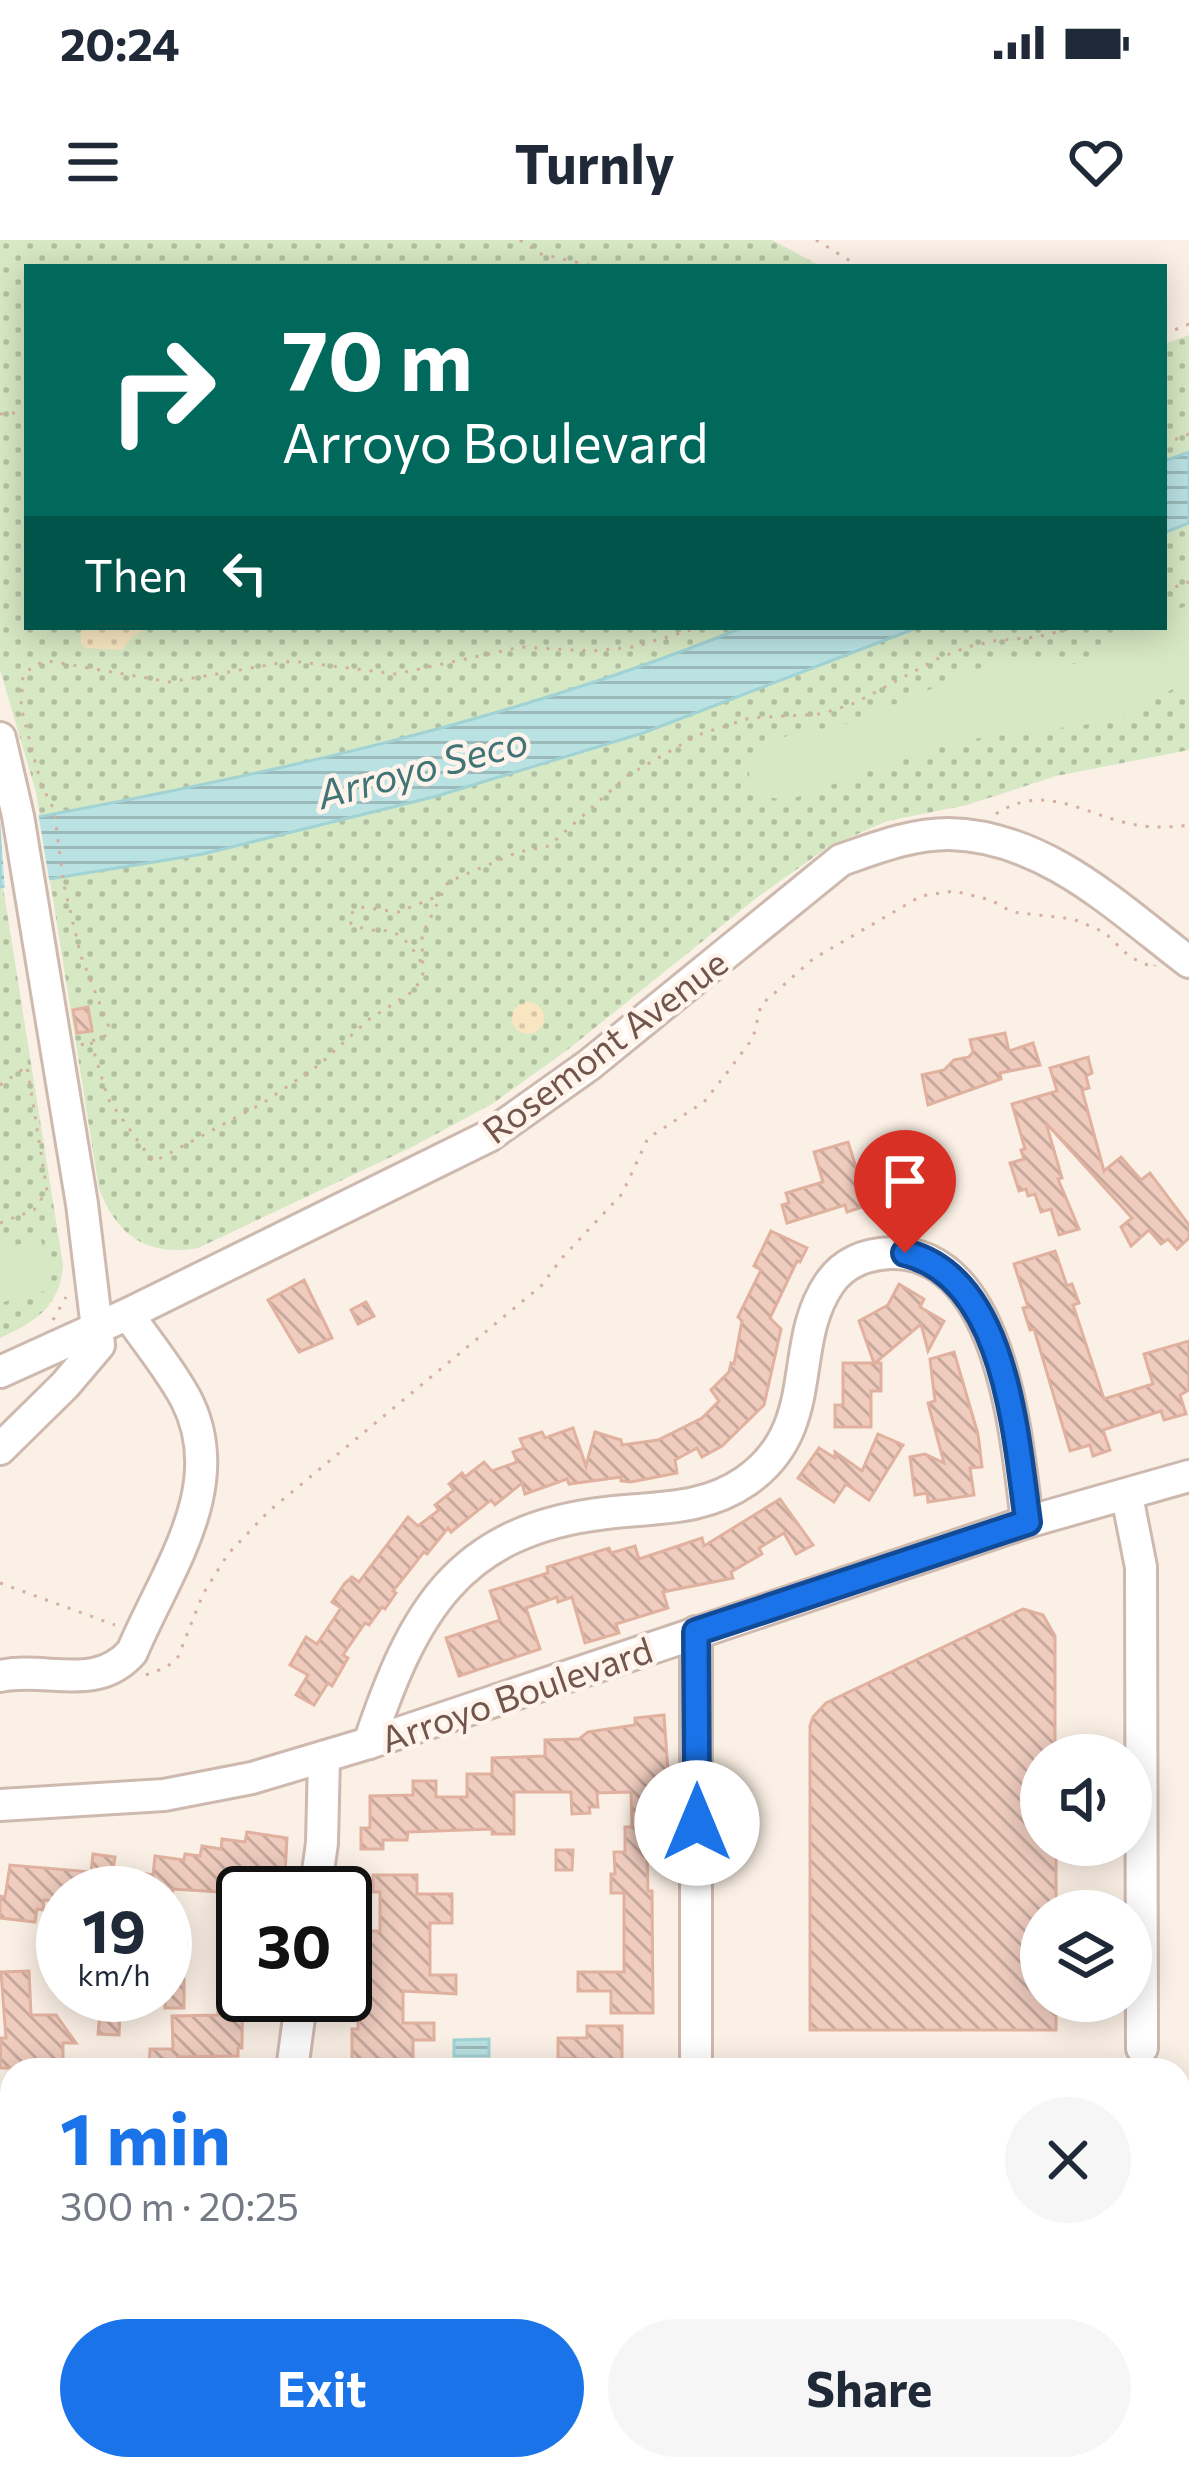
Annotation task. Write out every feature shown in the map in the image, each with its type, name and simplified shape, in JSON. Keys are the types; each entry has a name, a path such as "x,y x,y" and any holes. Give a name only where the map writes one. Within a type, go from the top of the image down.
{"street":[{"path":"0,738 18,816 82,1204 99,1345 0,1449"},
{"name":"Rosemont Avenue","path":"0,1372 489,1136 589,1064 841,860 887,843 925,836 975,838 1033,855 1090,882 1174,960"},
{"path":"369,1743 404,1650 429,1606 454,1575 483,1553 562,1520 704,1501 739,1485 770,1460 797,1408 813,1317 838,1271 857,1259 905,1253 926,1258 943,1269 980,1315 1007,1388 1028,1522"},
{"path":"0,1676 93,1676 113,1669 132,1652 196,1509 202,1447 186,1400 128,1314"},
{"name":"Arroyo Boulevard","path":"0,1805 164,1795 252,1778 1028,1522 1189,1476"},
{"path":"1127,1496 1141,1567 1142,2048"},
{"path":"695,2058 696,1632"},
{"path":"319,1866 324,1757"},
{"path":"294,2058 298,2022"}],"path":[{"path":"520,240 541,254 584,264"},
{"path":"816,240 855,264"},
{"path":"76,1047 105,1036 109,1027 86,972 64,885 54,810 41,784 19,697 23,676 41,661 170,682 292,661 396,674 521,646 591,651 634,647 690,630"},
{"path":"92,1042 108,1099 153,1162 263,1103 319,1065 348,1035 416,990 423,973 422,935 448,882 518,852 549,846 627,776 698,735 750,718 821,713 855,703 954,652 993,640 1037,638 1065,630"},
{"path":"975,838 993,816 1012,803 1042,799 1085,807 1122,822 1166,828 1189,825"},
{"path":"113,1669 121,1678 132,1680 167,1667 178,1657 203,1594 228,1553 314,1472 541,1286 622,1194 648,1138 704,1102 753,1038 761,1005 814,958 921,896 954,891 992,900 1012,912 1073,919 1104,932 1130,958 1154,968 1174,960"},
{"path":"422,963 396,933 357,928 350,914 361,907 398,912 440,895"},
{"path":"0,1085 30,1064 47,1191 34,1210 0,1223"},
{"path":"45,1327 57,1316 66,1296"},
{"path":"0,1583 140,1633"}],"green space":[{"path":"0,240 772,240 816,264 24,264 24,630 1167,630 1167,343 1189,335 1189,750 1056,776 967,805 887,821 828,847 492,1104 198,1248 164,1249 136,1240 115,1219 99,1189 36,792 0,670"},
{"path":"1189,605 1189,680 1115,721 950,742 792,799 765,795 750,779 749,760 769,740 850,723 990,664 1075,664 1097,656 1133,630 1167,630 1167,613"},
{"path":"0,868 63,1265 57,1292 44,1311 0,1338"},
{"path":"41,1239 50,1290 0,1303 0,1249"}],"sand":[{"path":"144,630 122,650 86,648 81,644 81,631"},
{"path":"528,1002 539,1007 544,1018 539,1029 528,1034 517,1029 512,1018 517,1007"}],"water":[{"path":"1189,452 1189,523 1167,532 1167,460"},
{"name":"Arroyo Seco","path":"736,630 911,630 643,733 437,796 203,854 0,887 0,824 377,745 654,661"},
{"path":"489,2039 489,2056 454,2056 454,2040"}],"pier":[{"path":"38,812 50,885 5,892 0,818"}],"building":[{"path":"88,1007 92,1031 77,1033 73,1010"},
{"path":"1005,1033 1009,1051 1033,1043 1040,1065 1000,1073 1001,1079 928,1105 922,1075 969,1057 973,1052 970,1040"},
{"path":"1088,1057 1092,1073 1086,1076 1089,1088 1082,1090 1104,1171 1121,1157 1141,1180 1150,1173 1189,1225 1189,1238 1177,1249 1168,1239 1161,1244 1149,1230 1131,1246 1121,1227 1132,1218 1046,1123 1062,1178 1058,1179 1079,1229 1059,1235 1051,1209 1041,1212 1035,1194 1019,1191 1010,1163 1024,1159 1021,1150 1025,1149 1012,1104 1057,1091 1050,1068"},
{"path":"848,1142 868,1205 847,1212 845,1205 787,1223 782,1205 789,1203 786,1193 823,1182 814,1152"},
{"path":"771,1231 807,1248 770,1318 781,1329 764,1405 722,1446 702,1457 697,1448 675,1460 677,1473 631,1482 621,1477 569,1484 567,1479 525,1494 522,1483 495,1505 491,1500 451,1532 448,1528 424,1552 385,1609 369,1625 365,1623 343,1655 348,1658 332,1686 328,1683 314,1705 296,1695 308,1675 290,1665 306,1637 317,1644 341,1608 332,1602 345,1583 352,1577 359,1582 408,1517 418,1526 439,1510 435,1505 454,1490 449,1484 462,1473 465,1477 484,1462 492,1471 517,1462 513,1452 524,1448 520,1439 542,1432 545,1438 573,1428 586,1466 595,1432 621,1440 622,1445 658,1440 702,1418 719,1401 711,1390 734,1364 742,1321 738,1317 761,1270 754,1266"},
{"path":"1055,1251 1067,1286 1072,1284 1079,1303 1073,1305 1104,1399 1153,1384 1144,1354 1189,1341 1189,1390 1180,1395 1186,1414 1164,1420 1161,1411 1103,1430 1110,1450 1093,1456 1090,1445 1070,1451 1034,1329 1030,1330 1023,1308 1028,1307 1014,1264"},
{"path":"304,1280 332,1338 299,1352 268,1300"},
{"path":"899,1284 924,1299 920,1307 944,1321 928,1351 921,1324 875,1363 881,1363 881,1391 871,1391 871,1427 835,1427 835,1405 843,1405 843,1363 874,1363 859,1321 888,1305"},
{"path":"366,1302 374,1316 358,1324 351,1310"},
{"path":"954,1352 978,1434 982,1467 970,1468 974,1495 928,1502 927,1493 915,1495 910,1457 925,1454 944,1463 928,1403 935,1401 930,1359"},
{"path":"878,1434 903,1445 869,1500 846,1484 834,1502 798,1478 819,1448 835,1458 835,1452 862,1471"},
{"path":"780,1499 813,1545 796,1554 784,1533 759,1548 762,1554 731,1572 733,1578 663,1592 668,1608 616,1624 619,1633 585,1643 572,1597 526,1608 540,1649 459,1676 446,1638 500,1620 490,1591 609,1548 611,1553 635,1546 639,1559 702,1538 704,1546"},
{"path":"1023,1609 1043,1615 1055,1636 1055,1734 1020,1734 1020,1866 1056,1866 1056,1890 1020,1890 1020,2022 1056,2022 1056,2030 810,2030 810,1726 826,1703"},
{"path":"664,1715 670,1799 653,1804 654,1831 651,1852 647,1852 653,2013 611,2013 611,1991 578,1991 578,1972 624,1972 624,1893 611,1893 611,1874 615,1874 614,1852 625,1852 625,1827 632,1827 631,1792 597,1793 598,1807 589,1807 590,1813 572,1814 571,1792 514,1792 514,1834 492,1834 492,1829 408,1832 407,1840 383,1840 383,1849 361,1849 361,1828 370,1828 370,1796 413,1795 413,1781 436,1781 436,1797 467,1797 467,1774 492,1774 492,1758 545,1756 545,1740 579,1739 588,1732 635,1725 635,1718"},
{"path":"247,1832 287,1838 285,1866 216,1866 216,1892 192,1890 192,1866 154,1866 155,1856 184,1860 185,1854 200,1856 202,1846 221,1849 222,1839 245,1842"},
{"path":"556,1850 573,1850 572,1870 556,1870"},
{"path":"93,1854 115,1857 114,1866 92,1866"},
{"path":"10,1865 36,1867 35,1922 0,1918 0,1896 5,1897"},
{"path":"373,1875 417,1875 417,1894 452,1894 452,1923 430,1923 430,1975 456,1975 456,1994 403,1991 403,2023 434,2023 434,2040 413,2040 413,2058 352,2058 352,2029 358,2029 358,2022 372,2022 372,1931 380,1931 380,1892 373,1892"},
{"path":"29,1971 31,2015 36,2015 36,2022 61,2022 76,2043 63,2043 63,2058 0,2058 1,2038 6,2038 1,1972"},
{"path":"192,2016 242,2022 238,2056 150,2058 150,2049 173,2049 172,2022 192,2022"},
{"path":"99,2022 120,2022 119,2035 98,2034"},
{"path":"587,2026 622,2026 622,2058 558,2058 558,2038 587,2038"}],"route":[{"path":"697,1823 696,1632 1028,1522 1007,1388 980,1315 943,1269 905,1253"}]}
